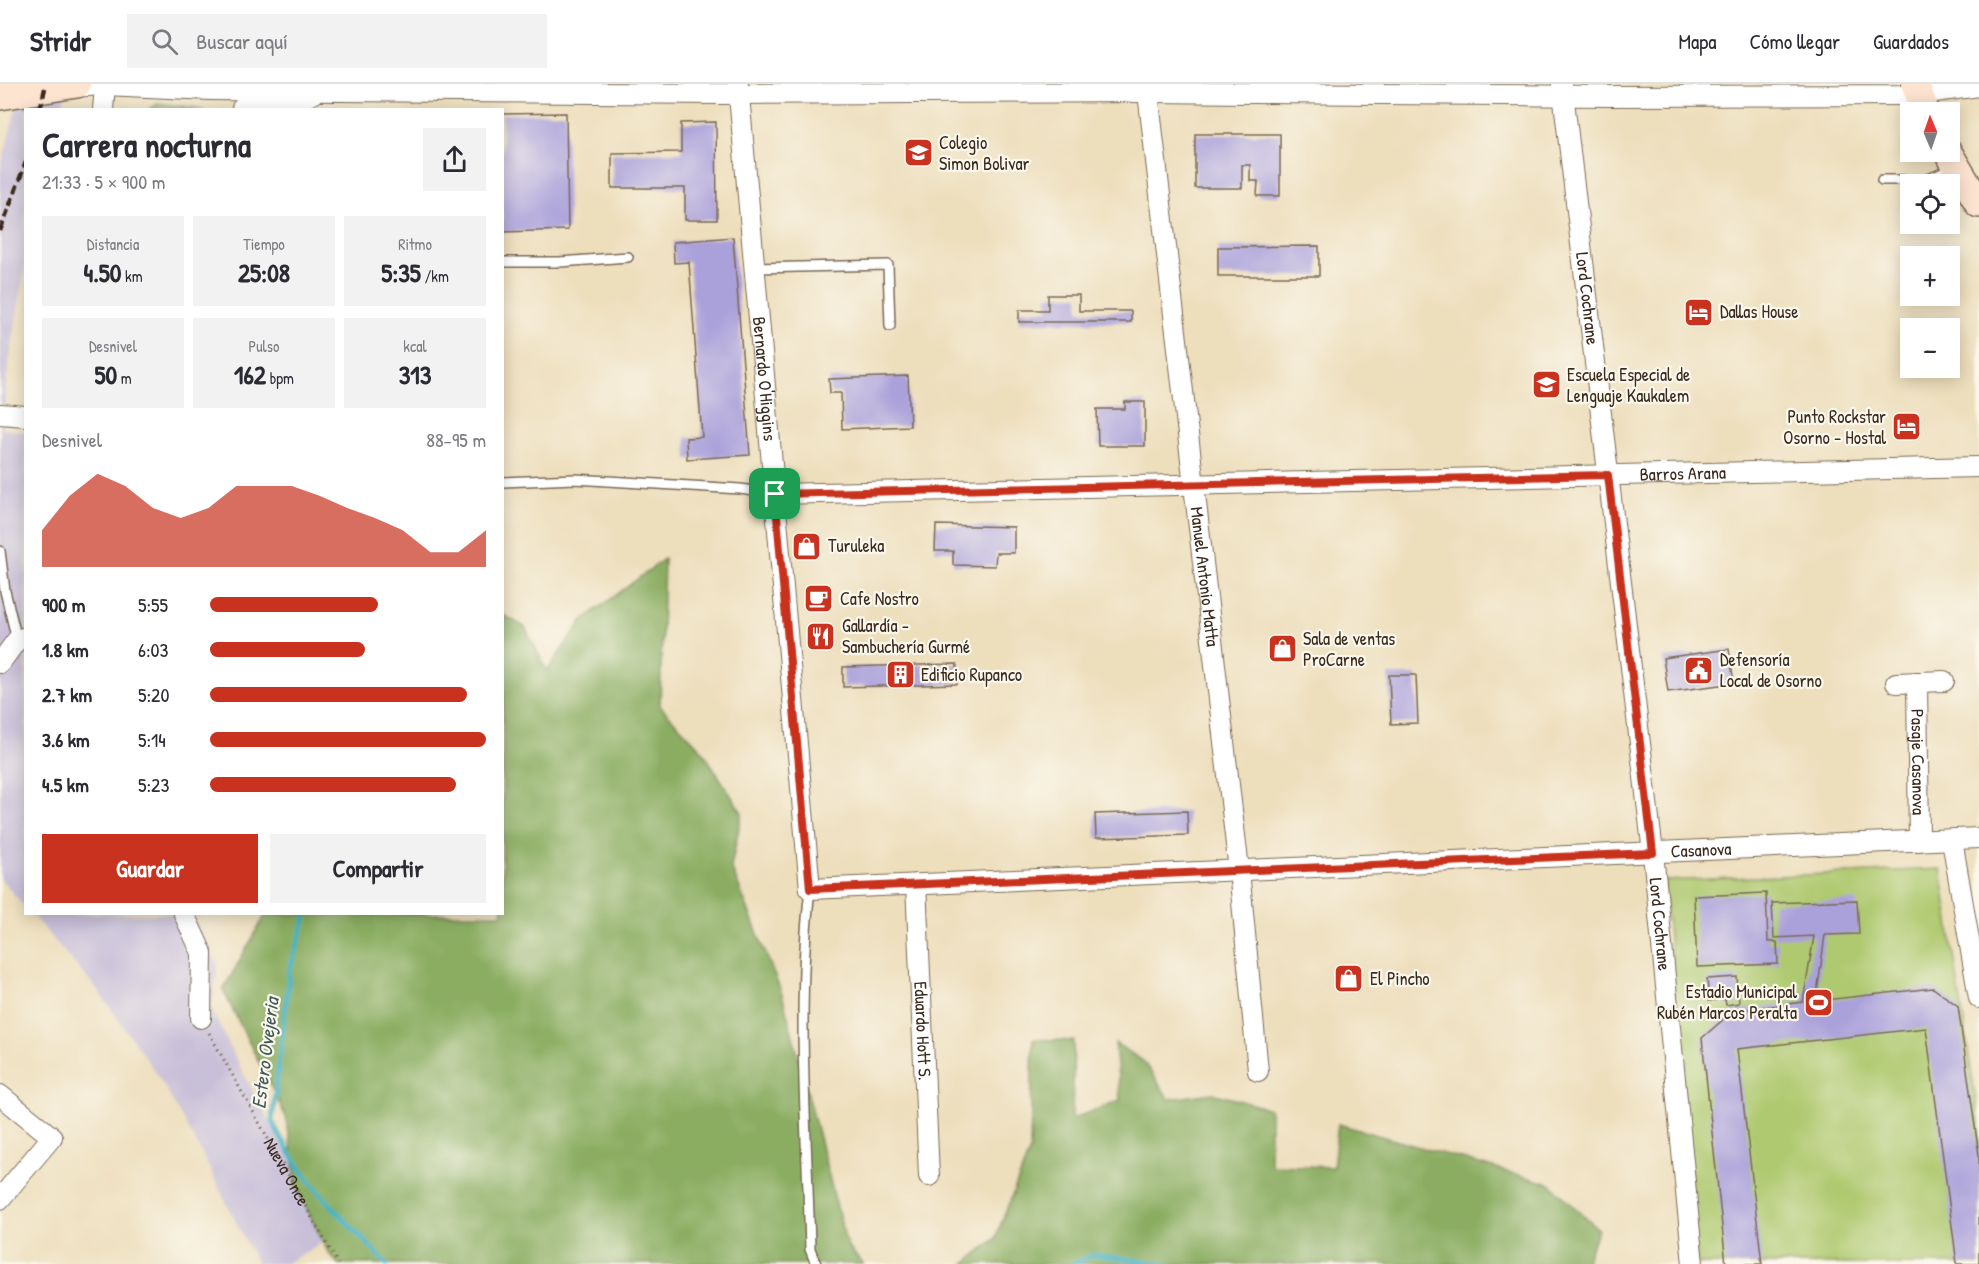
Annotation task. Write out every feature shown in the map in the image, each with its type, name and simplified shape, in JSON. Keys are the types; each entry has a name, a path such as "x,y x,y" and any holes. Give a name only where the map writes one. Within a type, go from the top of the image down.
{"main road":[{"path":"0,96 73,86"},
{"path":"1955,162 1979,204"}],"street":[{"path":"73,86 211,90 318,87 1563,90 1920,97 1979,86"},
{"path":"103,108 105,86"},
{"path":"254,108 292,105 318,87"},
{"name":"Manuel Antonio Matta","path":"1148,88 1239,870 1258,1071"},
{"name":"Bernardo O'Higgins","path":"738,89 810,889"},
{"name":"Lord Cochrane","path":"1563,90 1653,853 1693,1264"},
{"path":"0,414 24,416"},
{"name":"Barros Arana","path":"775,494 1979,467"},
{"path":"0,663 21,639"},
{"name":"Pasaje Casanova","path":"1896,683 1944,681"},
{"name":"Pasaje Casanova","path":"1917,682 1919,841"},
{"name":"Casanova","path":"810,889 1979,838"},
{"path":"1952,840 1979,998"},
{"name":"Eduardo Hott S.","path":"916,884 929,1176"},
{"path":"184,915 202,953 201,1018"},
{"path":"0,1095 52,1137 0,1199"}],"lane":[{"path":"1882,180 1926,180 1949,162"},
{"path":"504,262 560,262 628,257"},
{"path":"754,268 888,265 890,326"},
{"path":"504,482 575,479 740,489 775,494"},
{"path":"0,551 5,591 21,639"},
{"path":"810,889 804,934 804,1014 810,1249 816,1264"}],"path":[{"name":"Nueva Once","path":"201,1018 338,1264"}],"shaded area":[{"path":"22,84 67,84 62,108 24,108 24,273 6,382 3,429 24,432 24,906 0,878 0,171"},
{"path":"32,915 192,915 218,965 211,1009 259,1104 335,1235 285,1264 257,1264 200,1150 159,1077 96,988"}],"green space":[{"path":"159,103 196,108 151,108"},
{"path":"664,559 660,706 702,750 742,813 731,867 782,994 847,1246 863,1264 338,1264 328,1252 298,1190 286,1117 223,990 265,915 504,915 504,616 525,627 547,671 583,620"},
{"name":"Estadio Municipal Rubén Marcos Peralta","path":"1941,869 1979,1122 1979,1264 1697,1264 1664,881"},
{"path":"1033,1039 1074,1041 1072,1119 1120,1100 1115,1043 1143,1061 1169,1099 1213,1093 1270,1109 1270,1165 1333,1167 1338,1124 1550,1184 1598,1229 1585,1264 964,1264 995,1239 1030,1150"}],"building":[{"path":"566,113 568,230 504,232 504,114"},
{"path":"716,122 717,220 685,220 685,188 612,188 612,153 681,152 681,123"},
{"path":"1195,134 1280,134 1280,196 1257,196 1258,181 1250,181 1250,165 1242,165 1242,188 1195,188"},
{"path":"733,237 750,455 687,459 686,438 702,437 689,262 674,263 673,242"},
{"path":"1319,246 1319,276 1218,276 1218,247"},
{"path":"1048,295 1079,295 1079,311 1131,311 1131,322 1019,322 1019,310 1048,310"},
{"path":"908,376 910,426 842,429 841,393 830,393 829,379"},
{"path":"1125,402 1145,402 1145,446 1098,446 1097,409 1125,409"},
{"path":"936,525 1014,527 1014,553 996,553 995,566 953,565 953,551 935,551"},
{"name":"Defensoría Local de Osorno","path":"1729,649 1734,683 1668,692 1663,658"},
{"name":"Edificio Rupanco","path":"957,664 957,684 843,687 843,667"},
{"path":"1389,675 1416,675 1418,723 1391,724"},
{"path":"1187,811 1188,835 1096,838 1095,814"},
{"path":"1766,893 1768,942 1777,942 1778,964 1697,967 1694,896"},
{"name":"Estadio Municipal Rubén Marcos Peralta","path":"1857,900 1859,934 1825,935 1816,1001 1933,988 1958,1006 1979,1155 1979,1264 1957,1264 1926,1028 1737,1049 1762,1264 1726,1264 1702,1038 1733,1011 1803,1002 1814,936 1774,938 1772,903"},
{"path":"1737,977 1739,1003 1726,1005 1725,999 1709,1001 1707,979"}],"waterway":[{"name":"Estero Ovejeria","path":"307,915 290,969 272,1121 295,1161 309,1179 387,1264"},
{"name":"Estero Ovejeria","path":"1072,1264 1094,1255 1166,1264"}],"railway":[{"path":"40,108 46,84"},
{"path":"0,231 24,167"}],"place":[{"name":"Colegio Simon Bolivar","path":"918,153"},
{"name":"Dallas House","path":"1699,312"},
{"name":"Escuela Especial de Lenguaje Kaukalem","path":"1546,385"},
{"name":"Punto Rockstar Osorno - Hostal","path":"1907,427"},
{"name":"Turuleka","path":"807,546"},
{"name":"Cafe Nostro","path":"819,599"},
{"name":"Gallardía - Sambuchería Gurmé","path":"821,636"},
{"name":"Sala de ventas ProCarne","path":"1282,649"},
{"name":"Defensoría Local de Osorno","path":"1699,670"},
{"name":"Edificio Rupanco","path":"900,675"},
{"name":"El Pincho","path":"1349,979"},
{"name":"Estadio Municipal Rubén Marcos Peralta","path":"1818,1002"}],"route":[{"path":"1608,475 1653,853 810,889 775,494 1608,475"}]}
